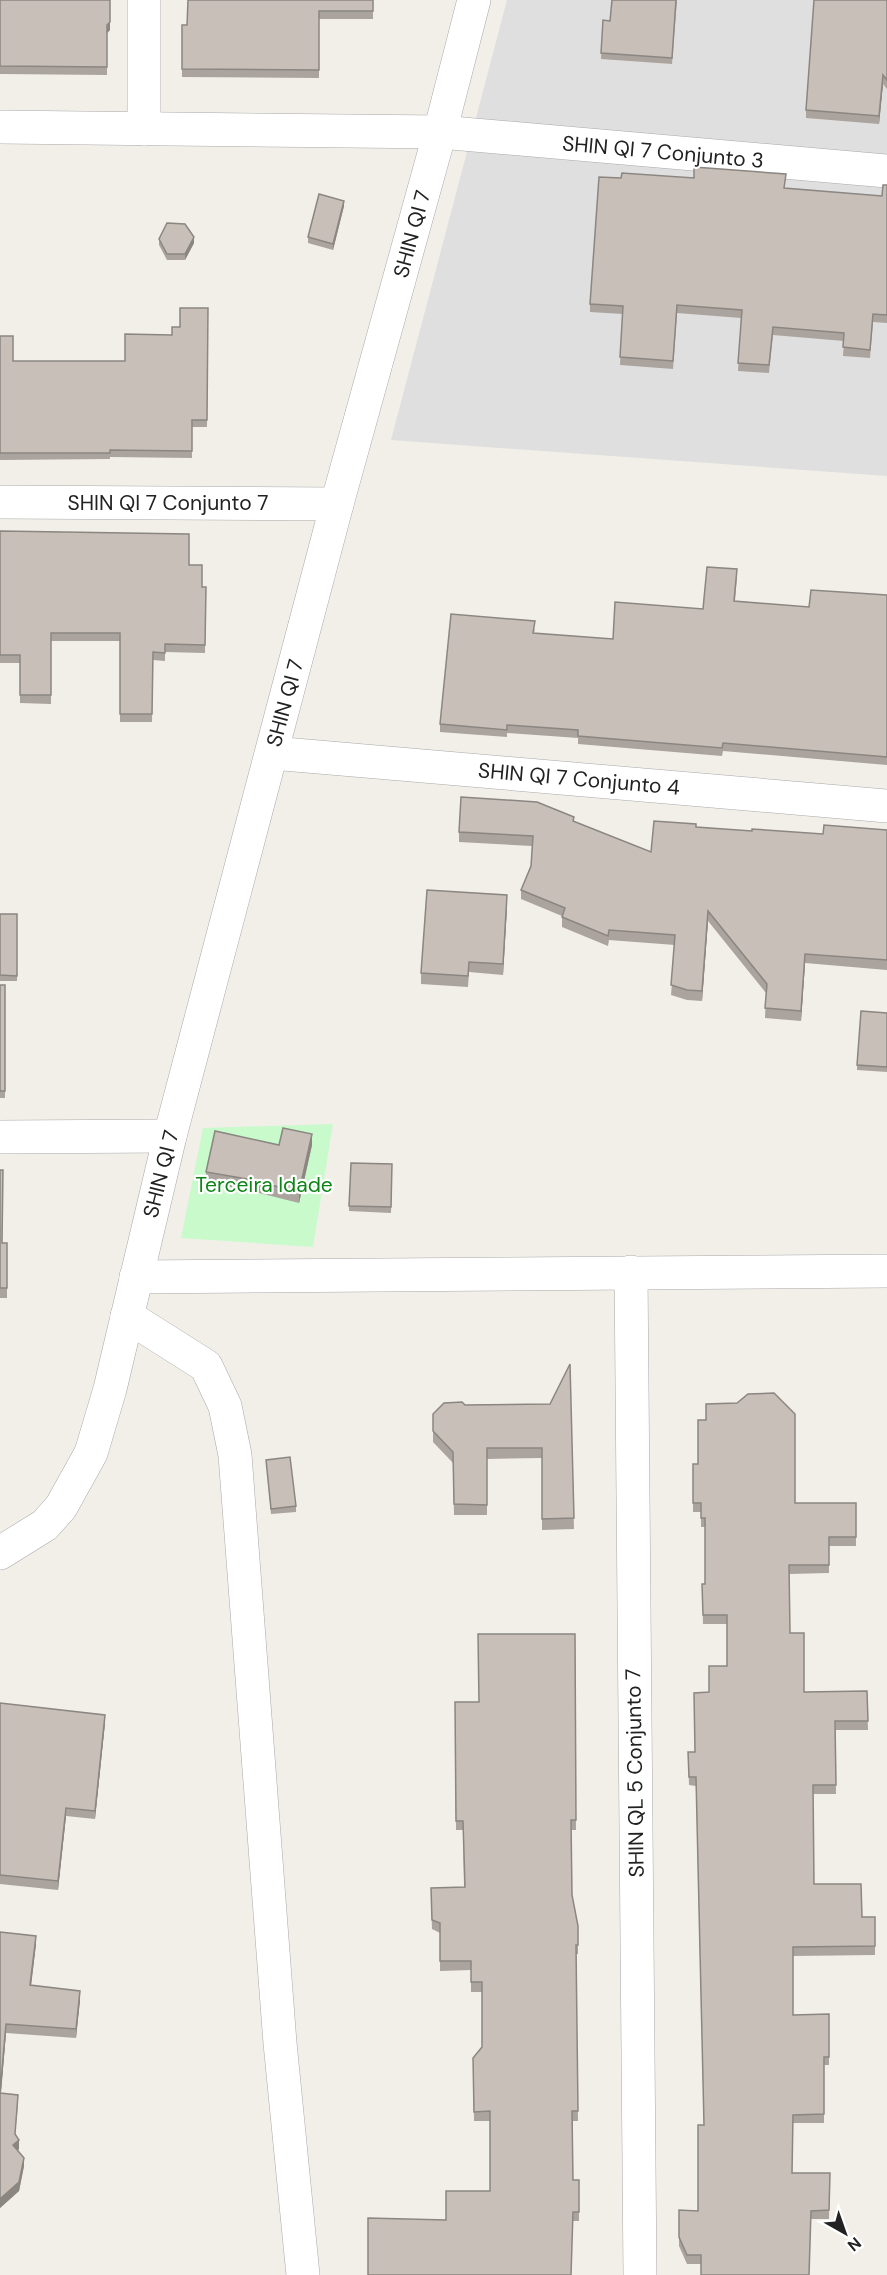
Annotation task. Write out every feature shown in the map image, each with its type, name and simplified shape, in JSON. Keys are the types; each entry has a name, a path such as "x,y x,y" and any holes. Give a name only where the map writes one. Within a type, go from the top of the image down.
{"street":[{"path":"144,0 144,129"},
{"name":"SHIN QI 7","path":"0,1553 45,1525 61,1507 91,1453 110,1389 170,1136 337,504 440,132 474,0"},
{"path":"0,127 440,132"},
{"name":"SHIN QI 7 Conjunto 3","path":"440,132 887,171"},
{"name":"SHIN QI 7 Conjunto 7","path":"0,502 337,504"},
{"name":"SHIN QI 7 Conjunto 4","path":"272,753 887,806"},
{"path":"0,1137 170,1136"},
{"path":"136,1276 887,1270"},
{"name":"SHIN QL 5 Conjunto 7","path":"630,1272 640,2275"},
{"path":"127,1316 206,1366 225,1406 235,1455 280,2043 303,2275"}],"shaded area":[{"path":"507,0 887,0 887,476 391,440"}],"green space":[{"name":"Terceira Idade","path":"333,1124 313,1247 181,1238 203,1128"}],"building":[{"path":"0,0 110,0 110,22 107,25 107,67 0,66"},
{"path":"188,0 373,0 373,11 319,11 319,70 182,69 182,25 187,25"},
{"path":"612,0 676,0 672,58 601,53 603,20 610,21"},
{"path":"814,0 887,0 887,80 883,75 879,116 806,110"},
{"path":"694,167 786,174 784,188 882,196 883,185 887,185 887,315 873,314 870,350 843,347 844,333 773,327 769,365 738,363 742,310 677,305 673,361 620,357 623,306 590,304 599,177 621,178 622,173 694,178"},
{"path":"319,194 344,201 333,244 308,237"},
{"path":"167,223 185,224 194,237 185,254 167,254 159,239"},
{"path":"180,308 208,308 207,420 192,420 192,451 110,450 110,453 0,453 0,336 13,336 13,361 125,361 125,334 172,335 172,327 180,327"},
{"path":"0,531 189,534 189,565 202,565 202,587 206,587 205,645 165,644 165,653 153,652 152,714 120,714 120,633 51,633 51,695 20,695 20,655 0,655"},
{"path":"707,567 737,569 734,601 809,607 811,590 887,595 887,757 723,743 722,748 578,736 578,730 507,725 507,730 440,724 451,614 535,621 533,633 613,639 615,602 703,609"},
{"path":"461,797 537,802 574,817 573,821 651,852 654,821 696,824 696,827 823,834 824,825 887,830 887,960 805,954 801,1011 765,1008 767,984 708,911 702,991 687,990 671,985 675,935 609,930 608,936 562,917 565,908 521,890 531,866 533,836 459,832"},
{"path":"427,890 507,895 503,964 469,962 468,976 421,973"},
{"path":"0,914 17,914 17,976 0,975"},
{"path":"0,985 5,985 5,1091 0,1091"},
{"path":"861,1011 887,1013 887,1067 857,1065"},
{"path":"283,1128 312,1134 299,1192 206,1172 215,1131 279,1145"},
{"path":"351,1163 392,1164 391,1207 349,1206"},
{"path":"0,1170 3,1170 2,1243 7,1243 7,1288 0,1288"},
{"path":"570,1364 574,1518 542,1519 542,1448 487,1448 487,1505 454,1504 453,1452 433,1431 433,1414 444,1403 462,1402 465,1405 550,1404"},
{"path":"774,1393 795,1414 795,1503 856,1503 856,1537 829,1537 829,1565 789,1565 790,1633 804,1633 804,1692 867,1691 868,1721 835,1721 836,1785 813,1785 814,1884 861,1884 862,1917 875,1917 875,1946 793,1947 793,2015 829,2014 829,2057 824,2057 824,2114 793,2115 792,2173 830,2173 829,2210 811,2211 809,2275 701,2275 701,2255 687,2255 679,2237 679,2210 698,2211 698,2125 704,2125 696,1777 689,1777 688,1752 695,1752 694,1693 709,1692 709,1666 727,1666 727,1615 703,1615 705,1518 701,1518 701,1503 693,1503 693,1464 698,1464 698,1420 706,1420 706,1404 737,1403 748,1394"},
{"path":"290,1457 296,1506 271,1509 266,1460"},
{"path":"478,1634 575,1634 576,1820 571,1820 572,1895 578,1926 578,1945 576,1945 578,2111 572,2111 573,2180 579,2180 579,2212 573,2212 571,2275 368,2275 368,2218 446,2220 446,2191 490,2191 490,2111 474,2112 473,2058 482,2047 482,1982 471,1982 471,1961 440,1961 440,1923 432,1920 431,1888 465,1887 463,1821 456,1821 455,1702 479,1702"},
{"path":"0,1703 105,1715 95,1811 66,1808 58,1881 0,1875"},
{"path":"0,1932 36,1936 30,1985 80,1991 76,2029 6,2024 0,2093"},
{"path":"0,2093 18,2095 15,2134 19,2140 13,2145 24,2158 19,2182 0,2199"}]}
